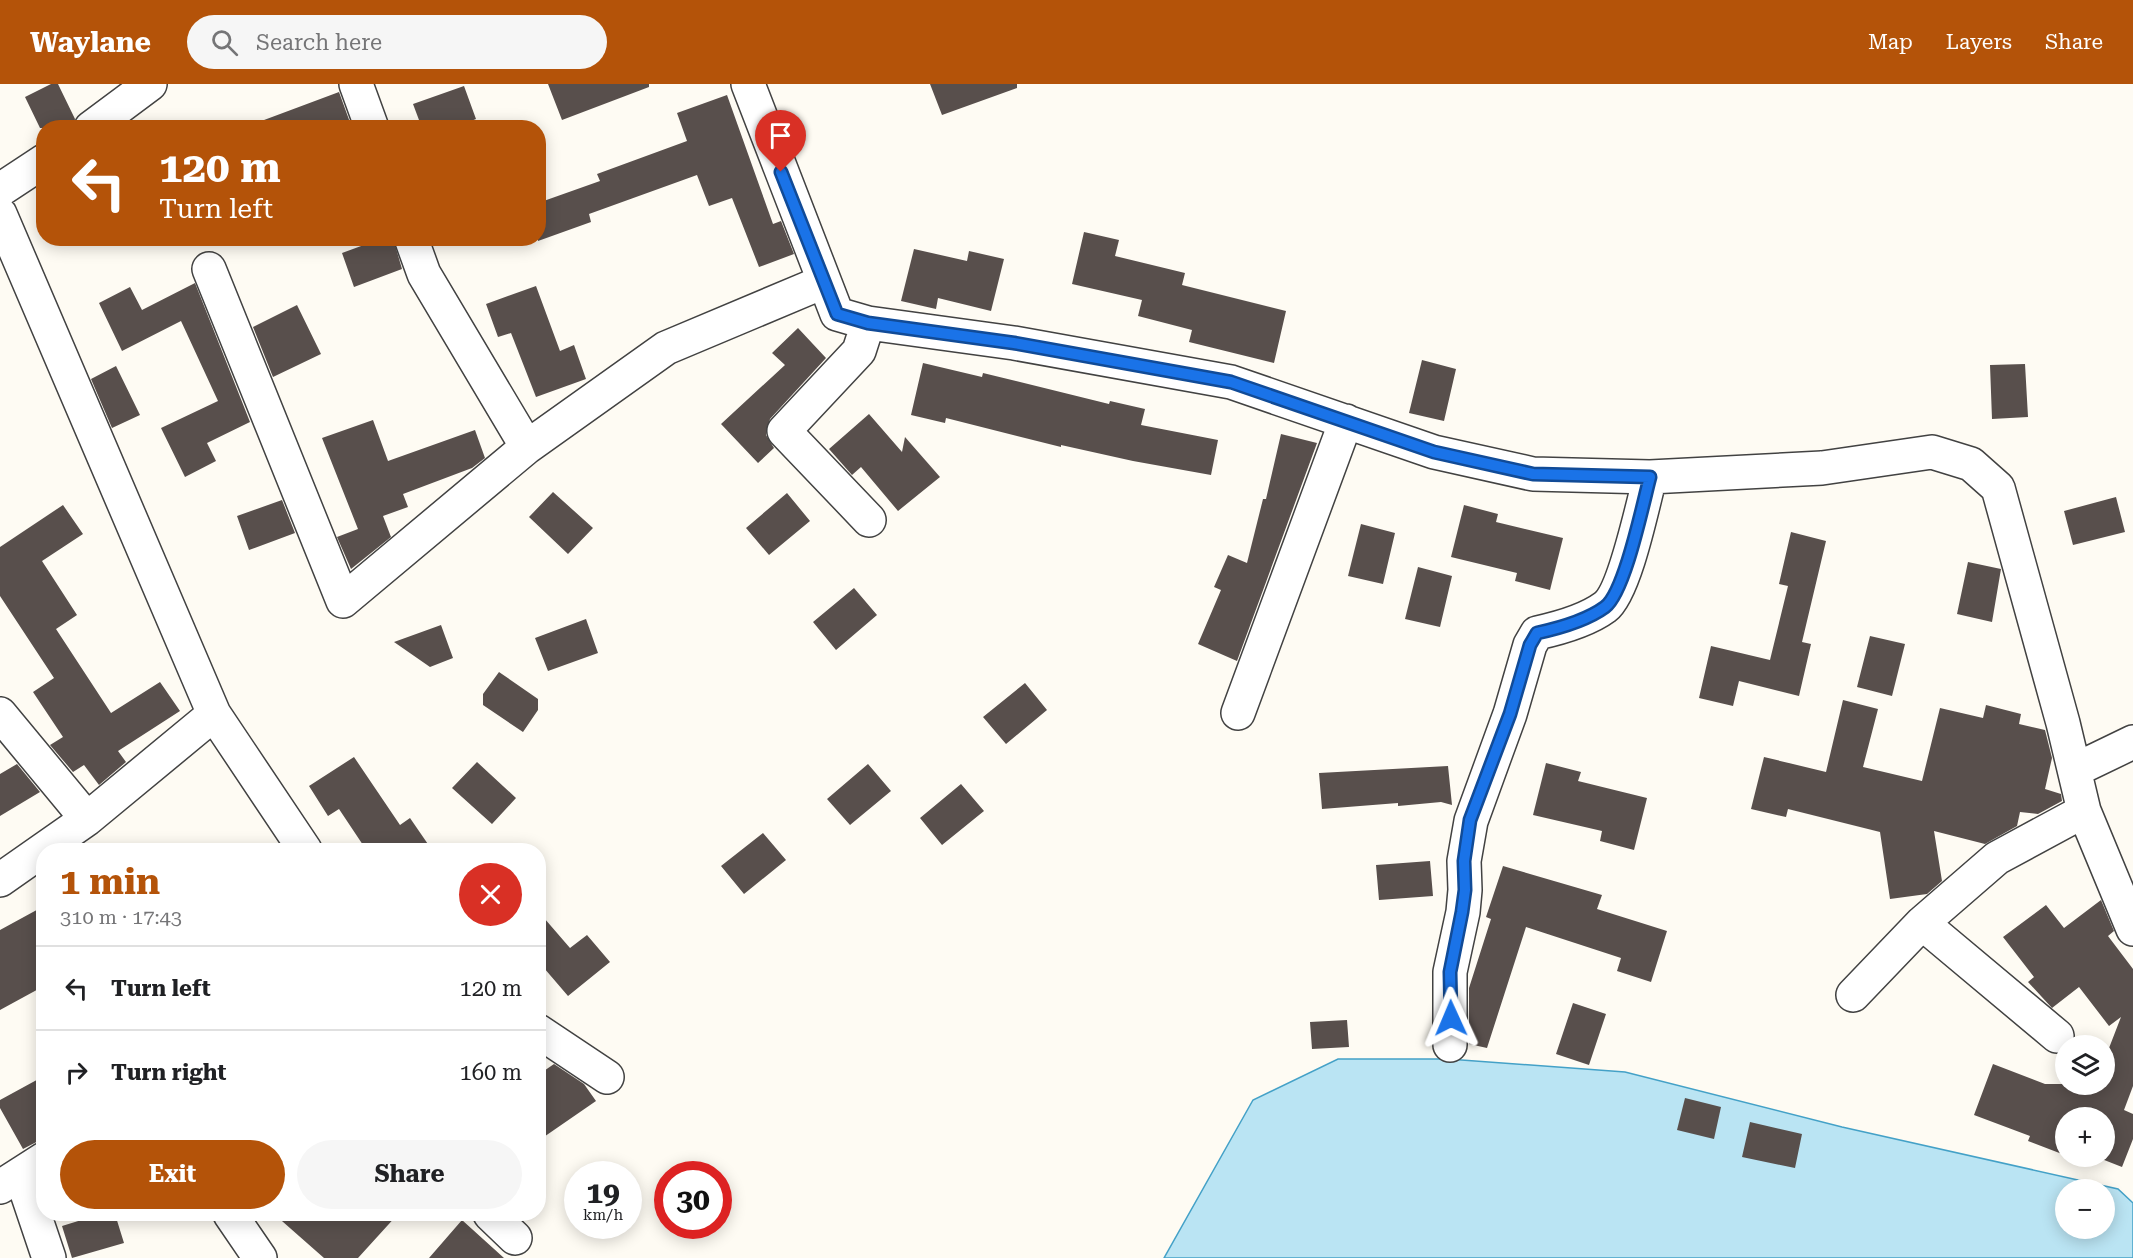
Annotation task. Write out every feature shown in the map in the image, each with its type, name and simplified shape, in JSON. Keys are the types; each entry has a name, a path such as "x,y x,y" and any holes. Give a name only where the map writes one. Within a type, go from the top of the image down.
{"street":[{"path":"102,120 150,84"},
{"path":"356,84 369,120"},
{"path":"748,84 837,314 868,323 1014,343 1231,382 1434,452 1533,474 1650,477 1822,468 1932,452 1971,464 1998,488 2075,770 2084,811 2133,929"},
{"path":"0,190 36,166"},
{"path":"0,214 214,714 300,843"},
{"path":"414,246 424,274 527,447"},
{"path":"209,269 343,601 527,447 666,348 823,282"},
{"path":"868,323 860,351 783,431 869,520"},
{"path":"1238,713 1346,421"},
{"path":"1450,1045 1450,972 1465,890 1464,861 1470,820 1510,714 1530,645 1537,633 1566,627 1607,606 1621,582 1650,477"},
{"path":"0,714 87,819"},
{"path":"53,843 87,819 214,714"},
{"path":"2075,770 2133,742"},
{"path":"1853,995 1922,923 1997,858 2084,811"},
{"path":"0,880 36,855"},
{"path":"1922,923 2056,1035"},
{"path":"546,1036 607,1077"},
{"path":"22,1174 36,1218"},
{"path":"37,1221 49,1258"},
{"path":"235,1221 260,1258"},
{"path":"497,1221 515,1238"}],"water":[{"path":"1338,1059 1448,1059 1625,1072 1842,1127 2073,1179 2055,1179 2055,1239 2115,1239 2115,1188 2133,1203 2133,1258 1164,1258 1253,1100"}],"building":[{"path":"51,84 58,84 75,120 36,120 25,97"},
{"path":"548,84 649,84 649,87 562,120"},
{"path":"930,84 1017,84 1017,88 942,115"},
{"path":"464,86 476,119 419,120 413,104"},
{"path":"339,92 349,120 264,120"},
{"path":"727,95 773,224 781,221 794,254 759,267 732,198 709,206 697,175 589,214 591,222 546,238 546,200 600,181 597,174 687,141 677,113"},
{"path":"1084,232 1119,240 1115,256 1185,273 1182,285 1286,311 1274,363 1189,342 1192,330 1138,316 1142,300 1072,284"},
{"path":"361,246 395,246 402,269 354,287 342,253"},
{"path":"914,249 967,261 969,251 1004,259 991,311 938,298 936,309 901,301"},
{"path":"195,283 250,422 207,443 216,461 185,477 161,428 218,401 181,321 122,351 99,303 130,287 142,310"},
{"path":"536,286 560,351 574,345 586,379 536,397 511,333 498,337 486,304"},
{"path":"297,305 321,354 273,377 253,327"},
{"path":"798,328 826,358 770,419 766,435 774,448 758,463 721,424 785,365 772,353"},
{"path":"1422,360 1456,369 1444,421 1409,413"},
{"path":"923,363 982,377 983,373 1109,404 1110,401 1145,409 1141,425 1218,440 1211,475 1061,445 1061,447 946,418 945,423 911,415"},
{"path":"2025,364 2028,417 1992,419 1990,365"},
{"path":"116,366 140,415 112,428 91,379"},
{"path":"869,414 902,452 905,437 940,477 898,511 861,467 852,475 829,449"},
{"path":"373,420 388,461 475,430 485,458 472,468 403,494 408,507 383,516 391,537 351,569 337,537 358,529 322,438"},
{"path":"1281,434 1317,443 1237,661 1198,644 1221,590 1214,587 1228,555 1247,563 1263,499 1266,499"},
{"path":"553,492 593,528 568,554 529,517"},
{"path":"787,493 810,521 769,555 746,528"},
{"path":"2116,497 2125,532 2073,545 2064,511"},
{"path":"282,500 295,533 249,550 237,516"},
{"path":"63,505 83,534 42,561 77,615 56,629 111,713 160,682 180,711 118,751 126,762 99,785 84,765 73,772 50,745 63,737 33,692 54,678 0,596 0,547"},
{"path":"1464,505 1498,514 1496,522 1563,538 1550,590 1515,581 1517,573 1451,557"},
{"path":"1361,524 1395,533 1383,584 1348,576"},
{"path":"1791,532 1826,541 1802,642 1811,644 1799,696 1739,681 1733,706 1699,698 1711,646 1770,660 1788,586 1779,584"},
{"path":"1968,562 2001,569 1992,622 1957,614"},
{"path":"1418,567 1452,576 1440,627 1405,619"},
{"path":"854,588 877,615 836,650 813,622"},
{"path":"586,619 598,653 548,671 535,638"},
{"path":"441,625 453,658 430,667 394,642"},
{"path":"1870,636 1905,644 1892,696 1857,687"},
{"path":"499,672 538,699 538,710 523,732 483,705 483,694"},
{"path":"1025,683 1047,710 1006,744 983,717"},
{"path":"1843,700 1878,709 1863,767 1922,781 1940,708 1983,718 1986,705 2021,714 2019,724 2045,730 2052,758 2045,789 2061,794 2062,801 2038,814 2020,812 2017,826 1985,844 1934,831 1942,881 1927,894 1890,899 1880,832 1788,809 1786,817 1751,809 1764,757 1826,772"},
{"path":"354,757 400,825 410,818 427,843 362,843 339,809 328,816 309,786"},
{"path":"477,762 516,798 492,824 452,788"},
{"path":"1546,763 1581,772 1578,781 1647,798 1634,850 1600,841 1602,831 1533,815"},
{"path":"17,764 40,792 0,816 0,774"},
{"path":"868,764 891,791 850,825 827,799"},
{"path":"1448,766 1452,805 1441,802 1398,806 1398,803 1322,809 1319,773"},
{"path":"961,784 984,811 942,845 920,818"},
{"path":"763,833 786,860 744,894 721,866"},
{"path":"1430,861 1433,896 1379,900 1376,865"},
{"path":"1503,866 1602,895 1597,909 1667,931 1651,982 1617,971 1621,958 1526,927 1487,1048 1469,1044 1469,988 1491,919 1486,917"},
{"path":"2101,900 2114,931 2108,936 2133,969 2133,1086 2124,1110 2133,1114 2133,1139 2122,1167 2115,1164 2115,1107 2055,1107 2055,1151 2028,1141 2030,1136 1974,1115 1993,1064 2045,1084 2055,1084 2055,1095 2115,1095 2114,1035 2121,1017 2109,1026 2079,987 2052,1008 2028,982 2034,977 2003,937 2046,905 2064,928"},
{"path":"36,910 36,990 0,1010 0,930"},
{"path":"546,920 570,948 587,935 610,962 568,996 546,970"},
{"path":"1573,1003 1606,1014 1589,1065 1556,1054"},
{"path":"1347,1020 1349,1047 1312,1049 1310,1022"},
{"path":"554,1064 584,1084 596,1101 546,1135 546,1070"},
{"path":"36,1080 36,1142 23,1149 0,1108 0,1100"},
{"path":"1685,1098 1721,1107 1714,1139 1677,1130"},
{"path":"1750,1122 1802,1134 1795,1168 1742,1157"},
{"path":"78,1221 117,1221 124,1243 72,1258 62,1226"},
{"path":"282,1221 392,1221 358,1258 324,1258"},
{"path":"463,1221 504,1258 429,1258"}],"route":[{"path":"781,172 837,314 868,323 1014,343 1231,382 1434,452 1533,474 1650,477 1621,582 1607,606 1566,627 1537,633 1530,645 1510,714 1470,820 1464,861 1465,890 1450,972 1451,1018"}]}
